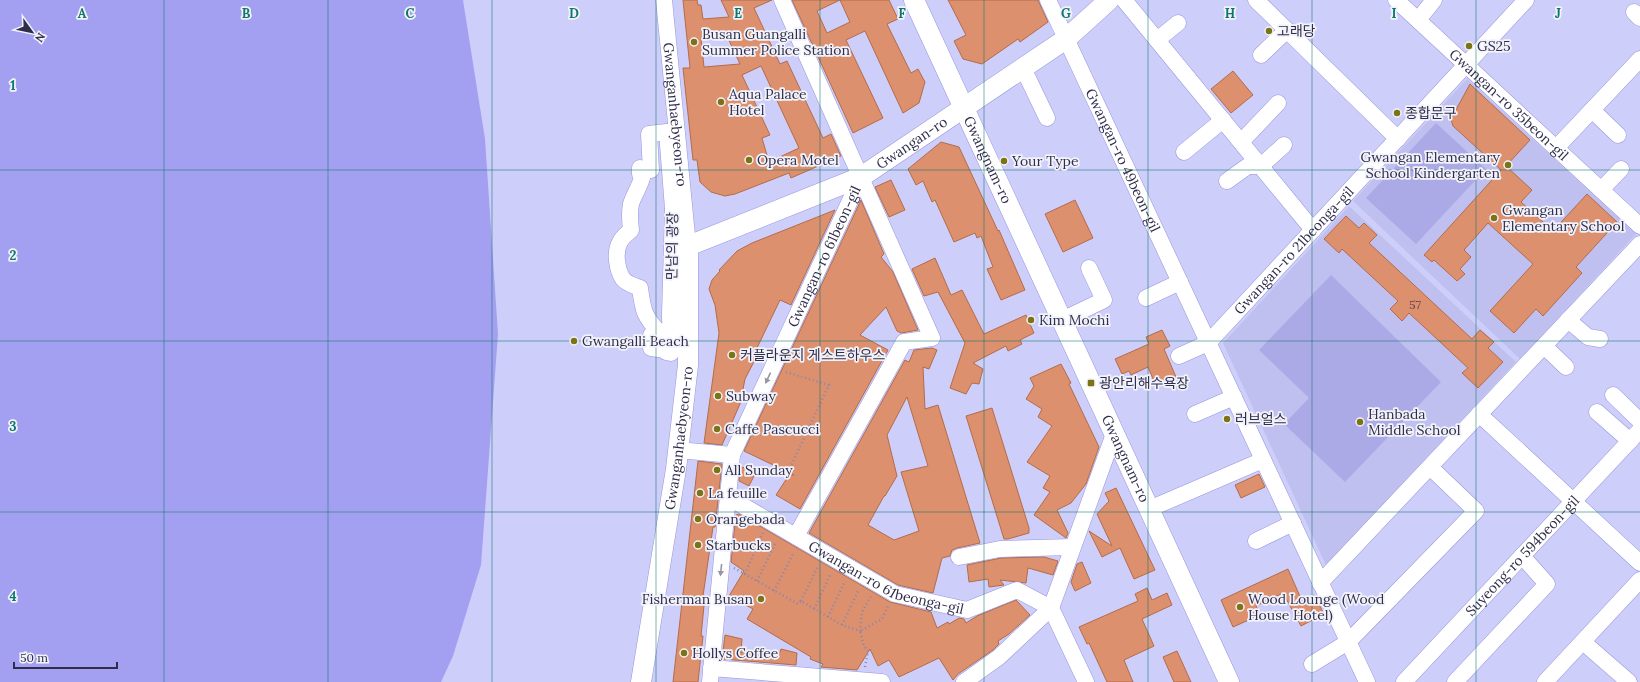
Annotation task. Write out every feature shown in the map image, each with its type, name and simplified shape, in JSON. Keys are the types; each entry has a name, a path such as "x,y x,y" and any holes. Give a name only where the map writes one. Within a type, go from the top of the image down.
{"main road":[{"name":"Gwangnam-ro","path":"914,0 1228,682"},
{"name":"Gwangan-ro","path":"688,246 861,178 1066,38 1110,0"},
{"name":"Gwanganhaebyeon-ro","path":"642,682 678,450 688,365 688,246"}],"street":[{"name":"Gwanganhaebyeon-ro","path":"664,0 688,246"},
{"path":"782,0 861,178"},
{"name":"Gwangan-ro 49beon-gil","path":"1048,0 1367,682"},
{"path":"1124,0 1313,230"},
{"name":"Gwangan-ro 35beon-gil","path":"1396,0 1640,226"},
{"path":"1418,20 1434,0"},
{"name":"Gwangan-ro 21beonga-gil","path":"1208,343 1526,0"},
{"path":"1261,2 1286,30 1398,139"},
{"path":"1157,40 1178,23"},
{"path":"1261,55 1286,30"},
{"path":"1556,148 1640,59"},
{"path":"1023,68 1047,118"},
{"path":"1241,142 1278,103"},
{"path":"1592,110 1618,135"},
{"path":"1184,152 1223,120"},
{"name":"만남의 광장","path":"667,132 673,209 670,315 671,353 666,352 666,350 651,348 651,334 661,334 654,327 643,310 640,288 631,285 624,279 618,267 617,258 617,250 620,241 631,230 630,209 631,203 642,180 643,174 640,174 640,168 650,170 649,134 667,132"},
{"path":"1227,181 1248,166 1261,166 1284,145"},
{"path":"1601,190 1621,168"},
{"name":"Gwangan-ro","path":"794,534 904,342 932,338 861,178"},
{"name":"Gwangan-ro 61beon-gil","path":"711,675 732,455 861,178"},
{"path":"1320,583 1640,244"},
{"path":"1062,320 1104,300 1089,268"},
{"path":"1146,298 1180,282"},
{"path":"1568,320 1588,337 1600,339"},
{"path":"1179,356 1208,343"},
{"path":"1544,346 1566,367"},
{"path":"1613,395 1640,421"},
{"path":"1195,414 1234,397"},
{"path":"1597,412 1635,436"},
{"path":"1479,414 1640,563"},
{"path":"964,682 998,657 1050,608 1114,434"},
{"name":"Suyeong-ro 594beon-gil","path":"1404,682 1635,436"},
{"path":"678,450 732,455"},
{"name":"Gwangnam-ro","path":"1149,509 1263,460"},
{"path":"1312,664 1348,642 1476,511 1430,467"},
{"name":"Gwangan-ro 61beonga-gil","path":"728,497 895,594 967,610 1017,590 1050,608"},
{"path":"1256,541 1292,523"},
{"path":"959,558 1000,548 1072,547"},
{"path":"1455,682 1547,584 1522,556"},
{"path":"1545,682 1640,580"},
{"path":"1050,608 1086,682"},
{"path":"1583,642 1629,682"},
{"path":"711,675 882,682"}],"path":[{"path":"774,366 790,374 829,385 788,472"},
{"path":"745,574 769,520"},
{"path":"757,581 794,534"},
{"path":"774,591 794,534"},
{"path":"722,561 798,604 831,556"},
{"path":"814,609 831,556"},
{"path":"828,617 851,568"},
{"path":"842,625 872,580"},
{"path":"862,681 868,651 864,646 860,631 862,612 872,580"},
{"path":"801,601 842,625 860,631 882,619 895,594"}],"shaded area":[{"path":"0,0 463,0 485,139 498,334 481,565 453,656 441,682 0,682"},
{"name":"Gwangan Elementary School","path":"1467,79 1636,234 1520,359 1353,201"},
{"path":"1436,123 1486,169 1416,244 1366,198"},
{"name":"Hanbada Middle School","path":"1349,206 1516,362 1326,565 1223,343"},
{"path":"1331,275 1441,382 1345,482 1284,424 1309,398 1259,350"}],"building":[{"path":"683,0 697,0 698,5 701,5 703,19 729,17 721,0 772,0 754,8 780,64 787,61 823,138 831,134 841,156 791,178 789,173 735,194 725,196 711,192 700,182 697,160 693,160 683,68 690,68","holes":["727,36 740,64 704,67 701,38","761,66 799,148 769,162 762,138 770,135 742,75"]},
{"path":"792,0 840,0 889,0 898,19 887,24 911,73 918,69 925,82 919,103 903,113 865,31 846,40 883,118 853,133","holes":["840,0 850,22 827,33 817,11"]},
{"path":"948,0 1038,0 1048,22 1020,42 1018,39 982,64 963,59 954,41 966,35"},
{"path":"1233,71 1253,95 1231,113 1211,89"},
{"path":"1470,84 1530,140 1506,166 1532,190 1521,202 1553,231 1587,194 1617,222 1576,267 1582,273 1543,316 1536,309 1514,333 1490,311 1533,264 1488,223 1464,250 1471,257 1460,269 1465,274 1457,281 1434,260 1432,262 1424,255 1501,170 1453,126 1451,119"},
{"path":"941,142 959,147 998,231 999,230 1025,290 1001,300 987,269 993,267 981,236 977,238 975,233 954,242 935,200 932,202 923,181 916,185 908,169"},
{"path":"891,180 905,210 889,217 875,187"},
{"path":"861,200 884,254 881,257 893,272 918,330 901,333 897,331 886,307 860,335 888,350 800,509 776,495 789,475 794,475 744,451"},
{"path":"1075,200 1093,238 1063,252 1045,214"},
{"path":"835,210 791,305 780,300 756,350 759,352 745,379 740,404 722,445 704,443 719,333 715,305 709,289 712,280 720,271 719,270 737,251 752,243"},
{"path":"1346,216 1359,228 1364,223 1377,235 1369,243 1472,339 1480,330 1494,342 1488,348 1503,362 1478,388 1462,373 1468,368 1409,313 1402,321 1390,309 1398,301 1342,249 1339,253 1324,239"},
{"path":"935,258 951,295 962,290 984,334 1026,315 1034,333 1020,340 1022,344 1008,351 1006,346 973,363 983,369 979,384 972,383 966,394 950,388 965,343 938,292 924,296 912,269"},
{"path":"1162,330 1170,346 1164,349 1176,377 1156,386 1148,367 1131,375 1129,371 1122,374 1115,359 1149,344 1146,337"},
{"path":"932,348 937,350 929,369 923,367 925,409 938,405 980,543 957,548 952,550 950,556 942,558 933,593 898,585 809,533 905,360 909,362 914,350","holes":["907,397 928,466 901,472 919,531 894,540 868,525 897,476 887,435"]},
{"path":"1061,364 1099,447 1086,484 1071,503 1057,510 1068,533 1066,538 1034,515 1050,492 1043,488 1050,476 1027,462 1052,426 1038,417 1042,409 1026,399 1034,386 1030,378"},
{"path":"992,408 1029,528 1029,533 1008,539 1004,539 966,416"},
{"path":"698,461 722,464 715,527 713,527 703,596 705,596 701,636 703,636 698,682 673,682"},
{"path":"740,467 757,470 749,486 739,481"},
{"path":"1259,474 1265,487 1241,498 1235,485"},
{"path":"1116,488 1155,570 1134,579 1120,548 1102,557 1089,531 1112,546 1097,514 1109,501 1105,493"},
{"path":"739,514 890,602 931,612 937,628 948,622 949,624 959,618 964,619 966,623 977,616 1016,600 1030,615 1009,634 998,641 999,644 993,650 958,674 953,680 939,658 899,677 889,660 878,666 870,649 857,670 821,667 823,664 810,659 811,657 747,619 753,609 729,596 744,571 731,562 736,515"},
{"path":"1044,557 1058,561 1053,575 1028,568 1026,583 1000,580 1004,585 989,587 988,579 969,582 967,565 1001,558"},
{"path":"1082,562 1091,583 1075,591 1071,582 1077,564"},
{"path":"1288,569 1302,601 1314,595 1324,614 1301,626 1283,593 1256,606 1260,615 1233,627 1221,600"},
{"path":"1147,588 1152,600 1167,593 1172,605 1142,619 1154,646 1124,660 1133,682 1107,682 1089,643 1087,644 1079,627 1138,601 1135,594"},
{"path":"725,635 742,639 741,652 778,658 781,649 797,653 796,665 722,659"},
{"path":"1177,651 1191,682 1174,682 1163,657"}],"place":[{"name":"고래당","path":"1269,31"},
{"name":"Busan Guangalli Summer Police Station","path":"694,42"},
{"name":"GS25","path":"1469,46"},
{"name":"Aqua Palace Hotel","path":"721,102"},
{"name":"종합문구","path":"1397,113"},
{"name":"Opera Motel","path":"749,160"},
{"name":"Your Type","path":"1004,161"},
{"name":"Gwangan Elementary School Kindergarten","path":"1508,165"},
{"name":"Gwangan Elementary School","path":"1494,218"},
{"name":"Kim Mochi","path":"1031,320"},
{"name":"Gwangalli Beach","path":"574,341"},
{"name":"커플라운지 게스트하우스","path":"732,355"},
{"name":"광안리해수욕장","path":"1091,383"},
{"name":"Subway","path":"718,396"},
{"name":"러브얼스","path":"1227,419"},
{"name":"Hanbada Middle School","path":"1360,422"},
{"name":"Caffe Pascucci","path":"717,429"},
{"name":"All Sunday","path":"717,470"},
{"name":"La feuille","path":"700,493"},
{"name":"Orangebada","path":"698,519"},
{"name":"Starbucks","path":"698,545"},
{"name":"Fisherman Busan","path":"761,599"},
{"name":"Wood Lounge (Wood House Hotel)","path":"1240,607"},
{"name":"Hollys Coffee","path":"684,653"}]}
